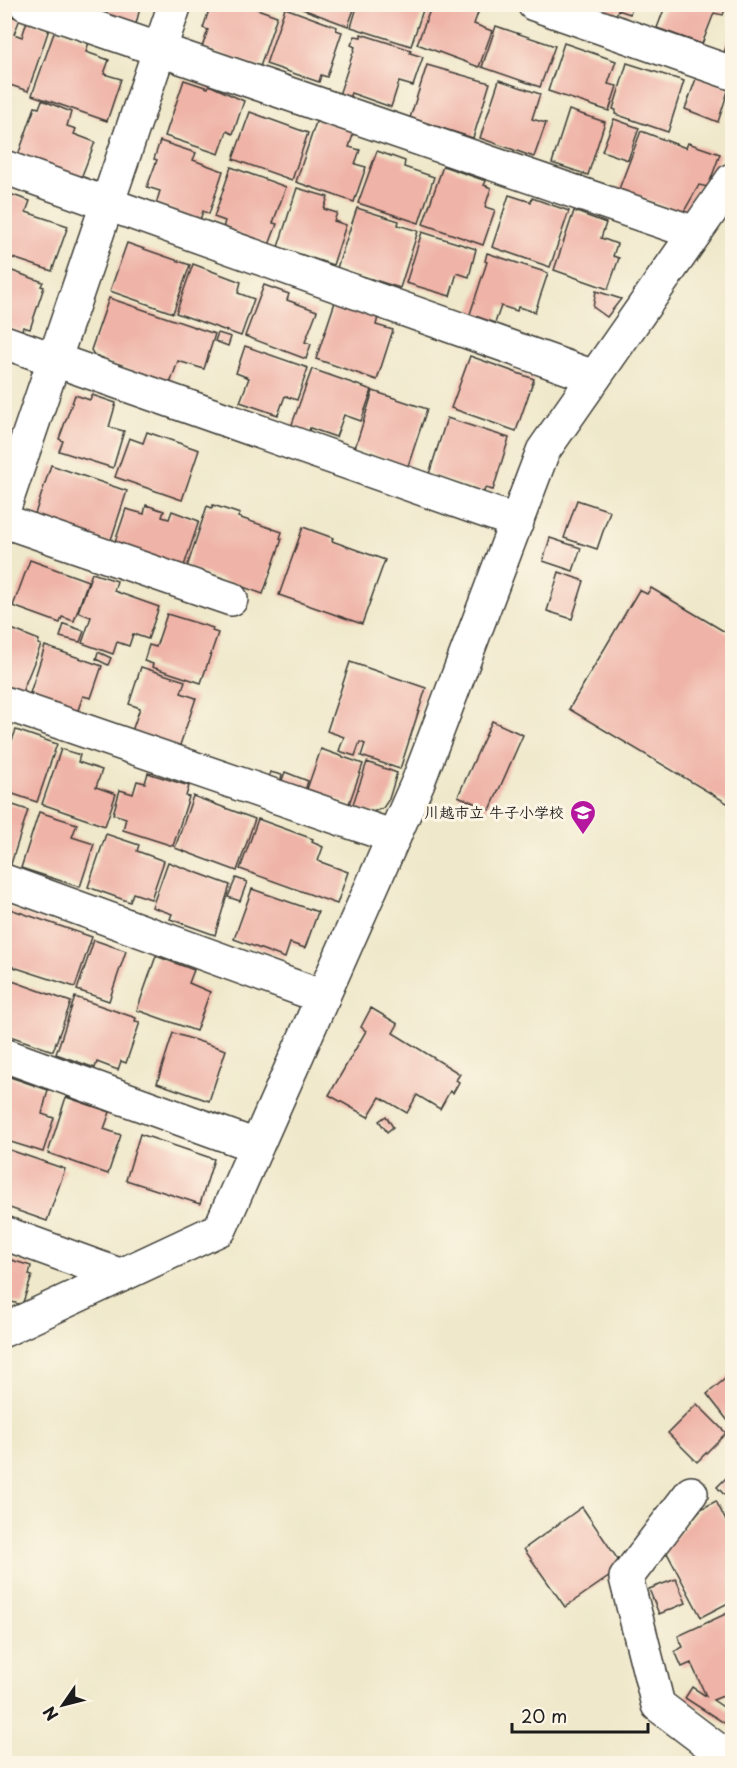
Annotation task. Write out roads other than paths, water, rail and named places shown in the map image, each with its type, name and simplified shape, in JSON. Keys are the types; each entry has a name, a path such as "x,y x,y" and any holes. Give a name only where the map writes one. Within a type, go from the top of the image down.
{"street":[{"path":"26,4 695,233"},
{"path":"4,508 175,4"},
{"path":"534,4 732,73"},
{"path":"4,167 109,202 594,377"},
{"path":"4,1330 220,1229 418,782 543,451 732,180"},
{"path":"4,342 517,522"},
{"path":"4,521 231,598"},
{"path":"4,703 394,837"},
{"path":"4,880 323,997"},
{"path":"4,1055 256,1146"},
{"path":"4,1233 119,1275"},
{"path":"691,1493 626,1578 658,1705 732,1761"}],"place":[{"name":"川越市立 牛子小学校","path":"583,836"}]}
